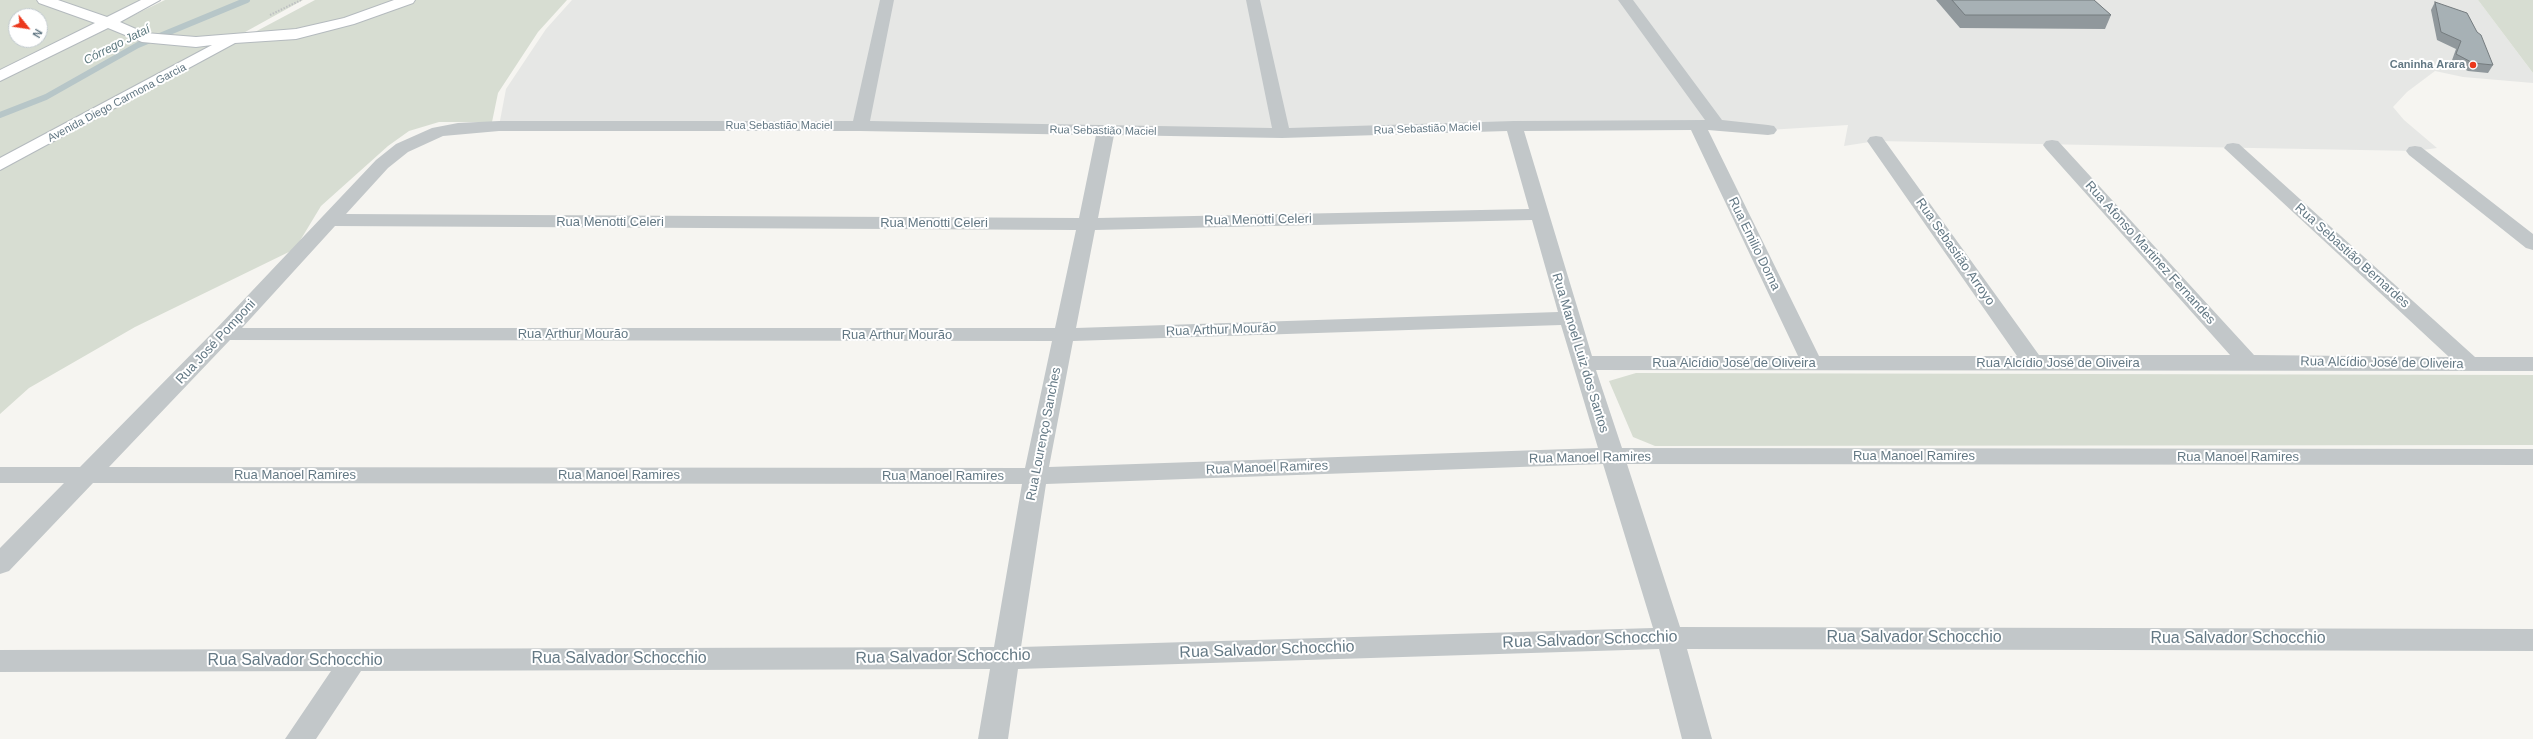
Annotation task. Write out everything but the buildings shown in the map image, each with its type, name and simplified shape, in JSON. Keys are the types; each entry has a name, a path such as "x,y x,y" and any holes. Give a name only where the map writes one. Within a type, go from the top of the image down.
{"main road":[{"path":"44,0 109,22 142,37 165,40 234,40 296,34 349,21 401,1"},
{"path":"0,76 153,0"},
{"name":"Avenida Diego Carmona Garcia","path":"0,165 234,40"}],"street":[{"path":"860,126 887,0"},
{"path":"1253,0 1282,133"},
{"path":"1625,0 1717,125"},
{"name":"Rua Emilio Dorna","path":"1697,125 1812,363"},
{"name":"Rua Sebastião Maciel","path":"438,132 458,128 499,126 860,126 1282,133 1514,126 1717,125 1768,130"},
{"name":"Rua Manoel Luiz dos Santos","path":"1514,126 1538,214 1611,456 1670,638 1697,739"},
{"name":"Rua Lourenço Sanches","path":"993,739 1035,476 1106,131"},
{"name":"Rua José Pomponi","path":"0,564 89,475 224,334 382,164 402,148 438,132"},
{"name":"Rua Sebastião Arroyo","path":"1876,141 2033,363"},
{"name":"Rua Afonso Martinez Fernandes","path":"2052,145 2248,362"},
{"name":"Rua Sebastião Bernardes","path":"2233,148 2470,364"},
{"path":"2415,151 2533,244"},
{"name":"Rua Menotti Celeri","path":"330,220 1087,224 1538,214"},
{"name":"Rua Arthur Mourão","path":"224,334 1063,335 1570,318"},
{"name":"Rua Alcídio José de Oliveira","path":"1583,363 2248,362 2533,364"},
{"name":"Rua Manoel Ramires","path":"0,475 1035,476 1611,456 2533,457"},
{"name":"Rua Salvador Schocchio","path":"0,661 1007,658 1670,638 2533,640"},
{"path":"300,739 352,661"}],"shaded area":[{"path":"0,0 143,0 48,47 48,8 8,8 8,48 45,48 0,70"},
{"path":"165,0 303,0 106,109 112,108 315,0 567,0 538,32 498,93 492,122 439,122 409,131 388,146 321,206 295,249 135,327 29,388 0,414 0,80"},
{"path":"572,0 2478,0 2533,73 2533,83 2463,77 2435,71 2407,92 2393,107 2404,120 2437,148 2415,151 1876,141 1844,146 1848,125 1768,130 1717,125 1282,133 499,126 506,89 546,29"},
{"path":"2478,0 2533,0 2533,73"},
{"path":"1636,373 2533,375 2533,445 1655,446 1633,437 1609,381"}],"waterway":[{"name":"Córrego Jataí","path":"0,115 46,97 138,45 247,0"}],"place":[{"name":"Caninha Arara","path":"2473,65"}]}
